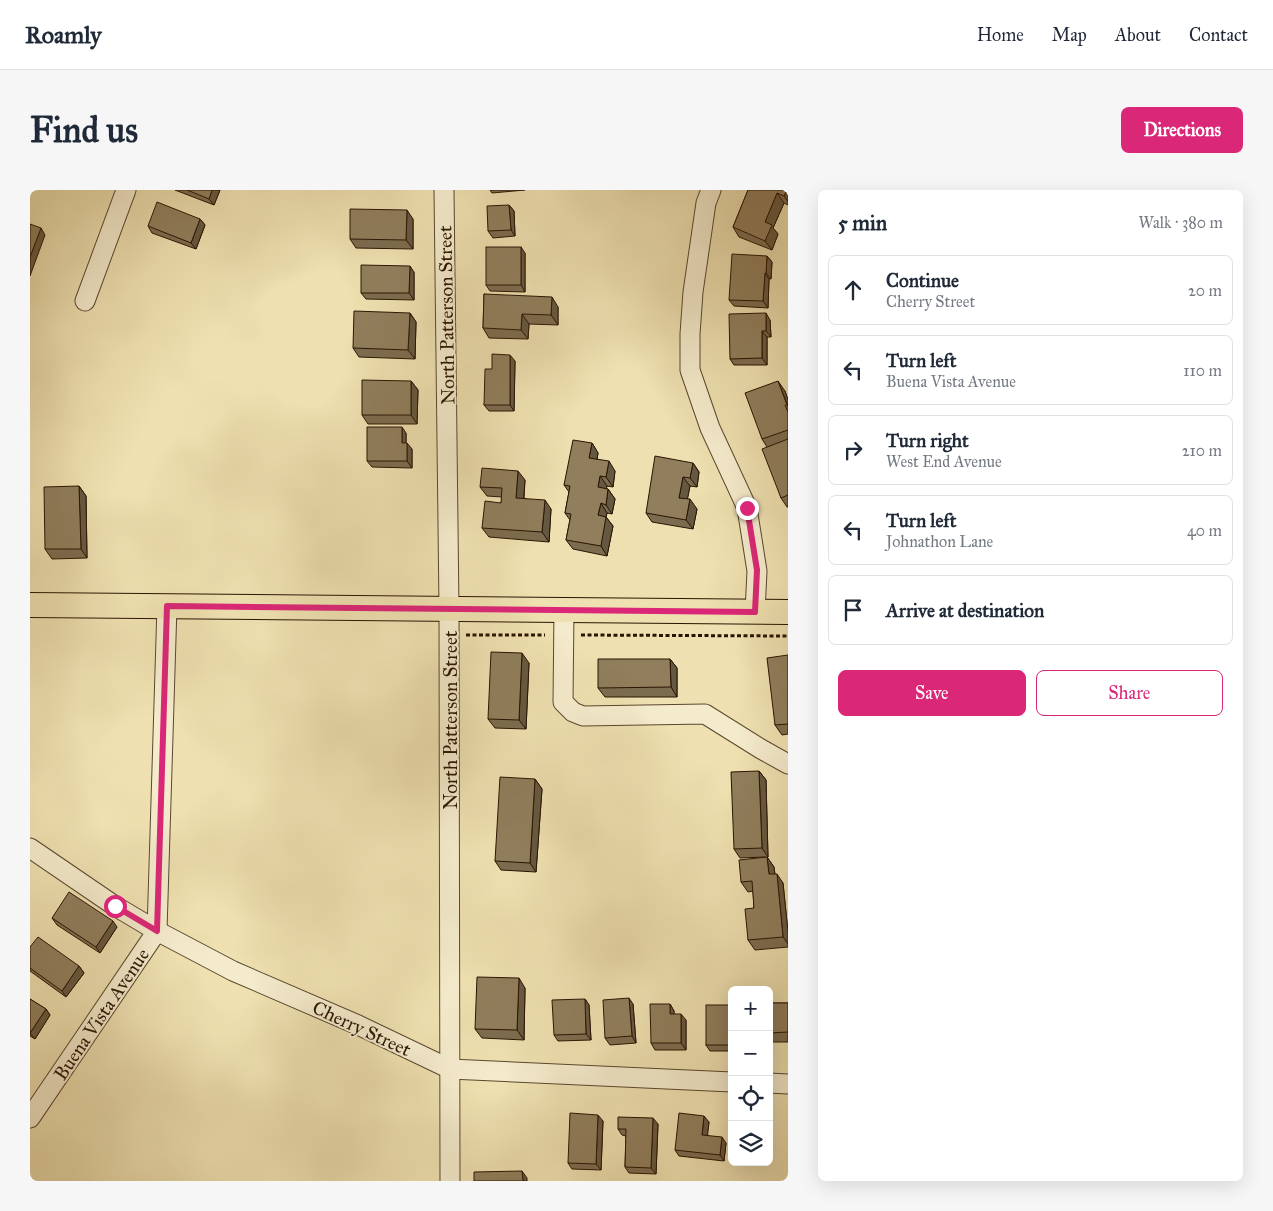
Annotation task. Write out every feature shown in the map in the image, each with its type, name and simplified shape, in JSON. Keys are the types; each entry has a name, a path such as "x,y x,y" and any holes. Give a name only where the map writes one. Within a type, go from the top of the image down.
{"main road":[{"path":"30,605 788,612"}],"street":[{"path":"85,302 126,190"},
{"name":"North Patterson Street","path":"444,190 449,609 450,1181"},
{"path":"711,190 706,203 693,292 690,370 710,428 747,508 757,570 755,612"},
{"name":"Buena Vista Avenue","path":"30,1118 157,931 167,606"},
{"path":"564,610 562,635 563,702 573,712 583,716 704,714 788,764"},
{"name":"Cherry Street","path":"30,848 115,906 157,931 234,971 358,1024 450,1069 728,1082"},
{"path":"773,1083 788,1084"}],"path":[{"path":"461,635 788,636"}],"building":[{"path":"187,190 212,190 209,199"},
{"path":"748,190 787,190 784,196 777,193 765,222 772,225 765,241 733,227"},
{"path":"157,202 200,219 191,243 148,226"},
{"path":"509,205 511,230 488,231 487,206"},
{"path":"350,209 407,210 406,240 350,239"},
{"path":"30,224 41,228 30,257"},
{"path":"486,247 521,247 521,285 486,285"},
{"path":"732,254 767,256 763,301 729,300"},
{"path":"361,265 410,266 409,293 361,293"},
{"path":"484,294 552,297 551,315 522,314 521,330 483,328"},
{"path":"354,311 410,313 408,350 353,348"},
{"path":"766,313 766,331 762,331 762,358 730,359 729,314"},
{"path":"492,354 510,355 510,405 484,405 485,369 492,369"},
{"path":"362,380 411,381 411,415 362,415"},
{"path":"778,381 787,405 785,405 788,412 788,430 762,439 745,393"},
{"path":"367,427 402,427 402,443 407,443 407,461 367,461"},
{"path":"788,439 788,495 781,498 762,449"},
{"path":"573,440 592,443 589,458 609,461 606,477 600,476 598,487 608,489 606,505 601,503 598,515 606,517 601,546 566,540 571,514 565,513 570,486 564,485"},
{"path":"655,456 693,463 690,478 683,477 679,498 690,499 686,520 646,513"},
{"path":"482,468 518,471 516,498 545,500 542,532 482,528 485,501 501,503 502,488 480,487"},
{"path":"79,486 81,549 45,549 44,487"},
{"path":"491,652 522,653 519,720 488,719"},
{"path":"788,655 788,724 775,725 767,658"},
{"path":"598,659 670,659 671,687 598,688"},
{"path":"759,771 762,848 734,849 731,772"},
{"path":"500,777 535,779 530,863 495,861"},
{"path":"767,857 769,874 777,874 783,937 748,940 745,909 754,908 752,881 741,882 739,860"},
{"path":"69,892 113,921 96,947 52,918"},
{"path":"38,937 79,966 62,991 30,968 30,947"},
{"path":"477,977 519,978 517,1030 475,1029"},
{"path":"629,998 632,1036 605,1038 603,1000"},
{"path":"30,999 46,1009 30,1033"},
{"path":"585,999 586,1034 554,1035 552,1000"},
{"path":"773,1003 788,1003 788,1032 773,1033"},
{"path":"650,1004 670,1004 670,1014 681,1014 681,1043 651,1043"},
{"path":"706,1005 728,1005 728,1045 706,1045"},
{"path":"570,1113 598,1115 596,1164 568,1163"},
{"path":"679,1113 704,1116 702,1135 722,1137 720,1155 675,1150"},
{"path":"618,1117 653,1118 651,1168 625,1167 626,1129 618,1129"},
{"path":"522,1171 523,1181 474,1181 474,1172"}],"route":[{"path":"115,906 157,931 167,606 755,612 757,570 747,508"}]}
